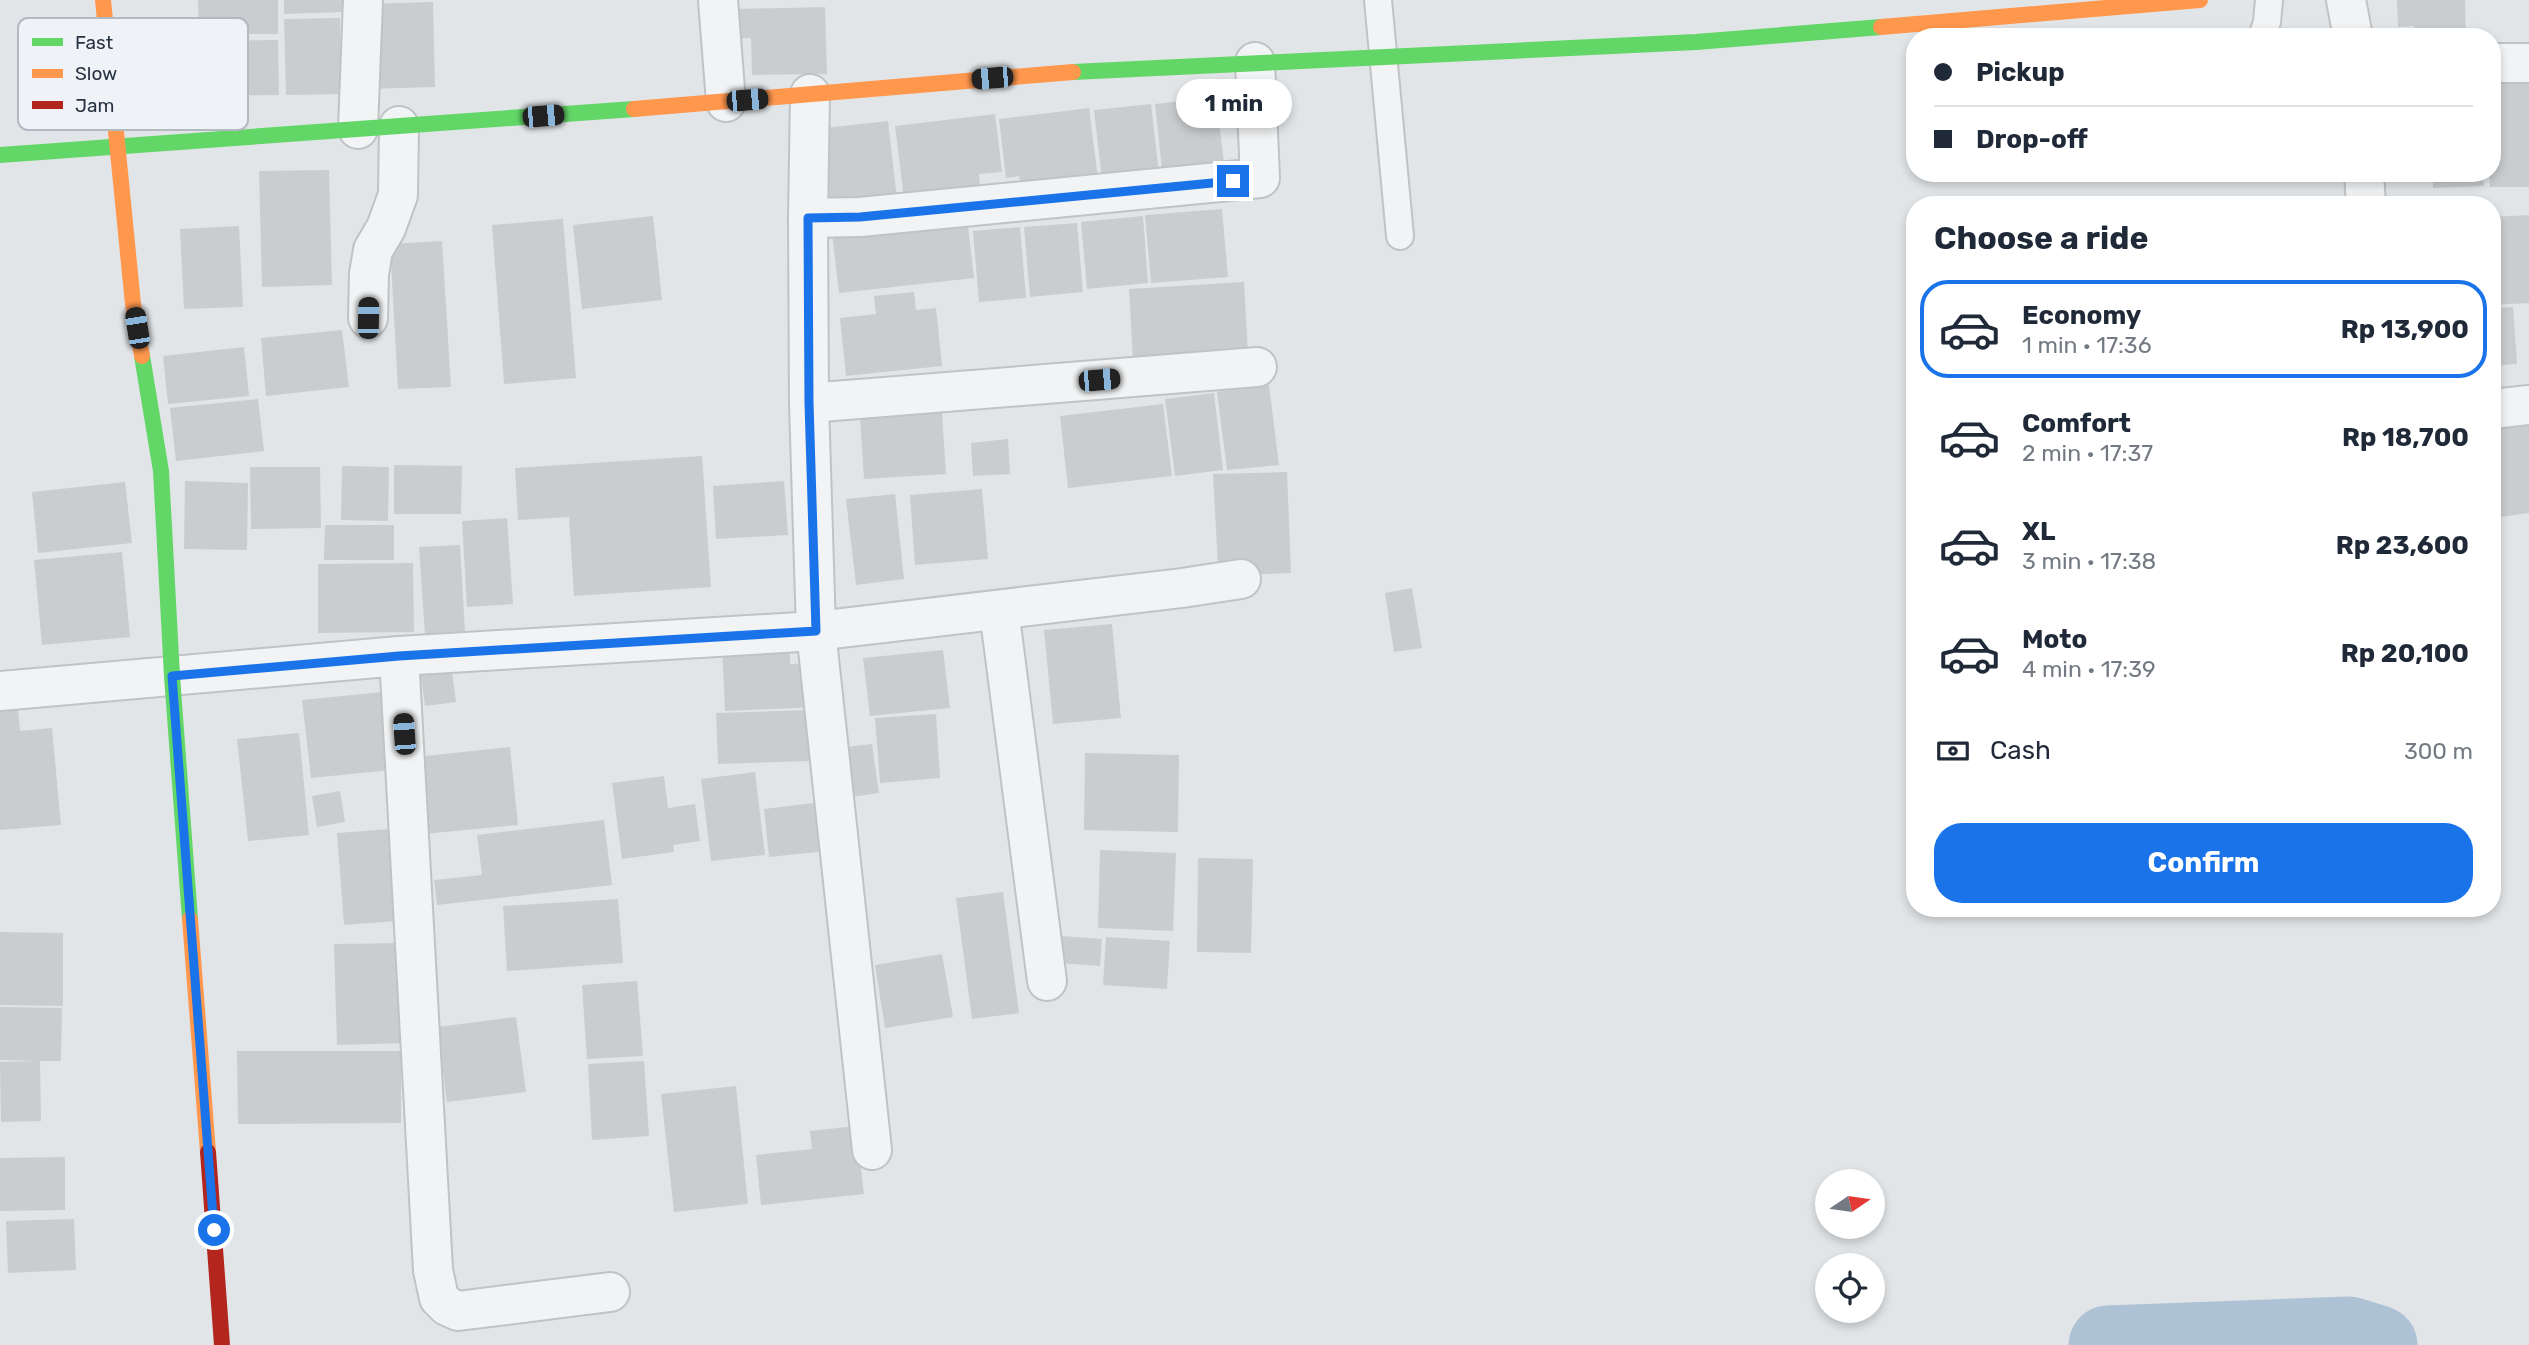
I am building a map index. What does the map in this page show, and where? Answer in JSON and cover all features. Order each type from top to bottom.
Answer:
[{"type":"street","points":[[103,0],[105,18]]},
{"type":"street","points":[[358,129],[363,0]]},
{"type":"street","points":[[718,0],[726,102]]},
{"type":"street","points":[[0,155],[726,102],[1096,69],[1696,42],[2200,0]]},
{"type":"street","points":[[2346,0],[2351,28]]},
{"type":"street","points":[[808,218],[860,217],[1260,178],[1255,62]]},
{"type":"street","points":[[2501,63],[2529,64]]},
{"type":"street","points":[[810,94],[809,403],[816,631],[872,1150]]},
{"type":"street","points":[[368,318],[369,274],[373,250],[386,228],[398,195],[399,126]]},
{"type":"street","points":[[115,130],[133,304],[161,471],[172,676],[222,1345]]},
{"type":"street","points":[[809,403],[1257,367]]},
{"type":"street","points":[[2501,408],[2529,405]]},
{"type":"street","points":[[0,691],[399,656],[816,631],[1241,579]]},
{"type":"street","points":[[999,610],[1047,981]]},
{"type":"street","points":[[399,656],[424,1138],[436,1293],[447,1307],[458,1311],[610,1292]]},
{"type":"lane","points":[[1378,0],[1400,236]]},
{"type":"lane","points":[[2265,28],[2269,0]]},
{"type":"building","points":[[198,0],[278,0],[278,34],[248,34],[248,18],[199,18]]},
{"type":"building","points":[[284,0],[343,0],[343,12],[284,14]]},
{"type":"building","points":[[2397,0],[2465,0],[2466,28],[2398,27]]},
{"type":"building","points":[[433,2],[435,87],[367,89],[364,4]]},
{"type":"building","points":[[825,7],[827,74],[752,75],[751,38],[736,39],[735,9]]},
{"type":"building","points":[[340,18],[342,94],[286,95],[284,19]]},
{"type":"building","points":[[248,40],[278,40],[279,95],[248,95]]},
{"type":"building","points":[[2501,76],[2529,76],[2529,187],[2490,187],[2490,182],[2501,182]]},
{"type":"building","points":[[1216,97],[1225,172],[1163,179],[1155,104]]},
{"type":"building","points":[[1151,104],[1160,182],[1103,188],[1094,110]]},
{"type":"building","points":[[1089,108],[1099,187],[1022,196],[1019,176],[1006,178],[999,119]]},
{"type":"building","points":[[995,114],[1002,172],[979,174],[981,198],[905,207],[895,126]]},
{"type":"building","points":[[888,121],[897,199],[825,208],[815,129]]},
{"type":"building","points":[[329,170],[332,285],[262,287],[259,171]]},
{"type":"building","points":[[2433,182],[2484,182],[2484,186],[2433,188]]},
{"type":"building","points":[[1222,209],[1228,277],[1151,283],[1145,215]]},
{"type":"building","points":[[2529,215],[2529,303],[2501,305],[2501,217]]},
{"type":"building","points":[[653,216],[662,300],[582,309],[573,225]]},
{"type":"building","points":[[1143,216],[1148,283],[1087,289],[1081,222]]},
{"type":"building","points":[[967,217],[974,278],[839,293],[832,233]]},
{"type":"building","points":[[563,219],[576,378],[504,384],[492,225]]},
{"type":"building","points":[[1077,223],[1083,292],[1030,297],[1024,227]]},
{"type":"building","points":[[239,226],[243,307],[184,309],[180,229]]},
{"type":"building","points":[[1020,227],[1026,298],[979,302],[973,231]]},
{"type":"building","points":[[442,241],[451,387],[398,389],[390,244]]},
{"type":"building","points":[[1244,282],[1248,354],[1133,361],[1129,289]]},
{"type":"building","points":[[914,292],[916,310],[936,308],[942,366],[846,376],[840,318],[876,314],[874,296]]},
{"type":"building","points":[[2513,307],[2517,364],[2501,365],[2501,308]]},
{"type":"building","points":[[342,330],[349,387],[266,396],[261,338]]},
{"type":"building","points":[[244,347],[249,396],[168,404],[163,356]]},
{"type":"building","points":[[1269,385],[1279,465],[1227,470],[1217,392]]},
{"type":"building","points":[[1214,393],[1223,470],[1175,476],[1165,399]]},
{"type":"building","points":[[941,397],[946,474],[864,479],[859,402]]},
{"type":"building","points":[[258,399],[264,451],[176,461],[170,408]]},
{"type":"building","points":[[1163,404],[1172,476],[1068,488],[1060,416]]},
{"type":"building","points":[[2529,408],[2529,513],[2501,517],[2501,412]]},
{"type":"building","points":[[1008,439],[1010,474],[973,476],[971,443]]},
{"type":"building","points":[[702,456],[711,587],[574,596],[569,517],[518,520],[515,468]]},
{"type":"building","points":[[394,465],[462,466],[461,514],[394,514]]},
{"type":"building","points":[[342,466],[389,467],[388,521],[341,520]]},
{"type":"building","points":[[250,467],[320,467],[321,528],[251,529]]},
{"type":"building","points":[[1287,472],[1291,573],[1241,575],[1218,566],[1213,474]]},
{"type":"building","points":[[185,481],[248,483],[247,550],[184,549]]},
{"type":"building","points":[[784,481],[788,535],[716,539],[713,486]]},
{"type":"building","points":[[125,482],[132,543],[38,553],[32,492]]},
{"type":"building","points":[[982,489],[988,559],[915,565],[910,495]]},
{"type":"building","points":[[895,494],[904,579],[856,585],[846,499]]},
{"type":"building","points":[[507,518],[513,604],[467,607],[462,521]]},
{"type":"building","points":[[325,525],[394,525],[394,560],[324,560]]},
{"type":"building","points":[[460,545],[465,632],[425,635],[419,547]]},
{"type":"building","points":[[122,552],[130,637],[42,645],[34,560]]},
{"type":"building","points":[[413,563],[414,632],[318,633],[318,564]]},
{"type":"building","points":[[1412,588],[1422,648],[1394,652],[1385,593]]},
{"type":"building","points":[[1112,624],[1121,718],[1053,724],[1044,630]]},
{"type":"building","points":[[790,642],[790,664],[814,663],[817,707],[725,711],[722,645]]},
{"type":"building","points":[[943,650],[950,708],[870,716],[863,658]]},
{"type":"building","points":[[451,665],[456,702],[425,706],[420,669]]},
{"type":"building","points":[[393,691],[401,769],[311,778],[302,700]]},
{"type":"building","points":[[18,708],[20,731],[52,728],[61,825],[0,830],[0,709]]},
{"type":"building","points":[[808,710],[810,761],[718,764],[716,713]]},
{"type":"building","points":[[936,714],[940,778],[880,783],[875,718]]},
{"type":"building","points":[[299,733],[309,835],[248,841],[237,739]]},
{"type":"building","points":[[872,744],[879,793],[845,798],[838,748]]},
{"type":"building","points":[[510,747],[518,825],[424,834],[416,757]]},
{"type":"building","points":[[1085,753],[1179,755],[1178,832],[1084,830]]},
{"type":"building","points":[[755,772],[765,855],[711,861],[701,779]]},
{"type":"building","points":[[664,776],[668,808],[695,804],[700,841],[673,845],[674,852],[622,859],[612,783]]},
{"type":"building","points":[[340,791],[345,822],[317,827],[312,796]]},
{"type":"building","points":[[822,802],[827,851],[769,857],[764,809]]},
{"type":"building","points":[[604,820],[612,885],[437,905],[434,880],[482,875],[477,835]]},
{"type":"building","points":[[403,828],[410,920],[344,925],[337,833]]},
{"type":"building","points":[[1100,850],[1176,853],[1173,931],[1098,928]]},
{"type":"building","points":[[1198,858],[1253,859],[1251,953],[1197,952]]},
{"type":"building","points":[[1003,892],[1019,1013],[972,1019],[956,898]]},
{"type":"building","points":[[618,899],[623,963],[507,971],[503,906]]},
{"type":"building","points":[[0,932],[63,933],[63,1006],[0,1005]]},
{"type":"building","points":[[1048,935],[1102,939],[1100,966],[1046,962]]},
{"type":"building","points":[[1106,937],[1170,941],[1167,989],[1103,985]]},
{"type":"building","points":[[406,943],[409,1043],[337,1045],[334,944]]},
{"type":"building","points":[[942,954],[953,1017],[885,1028],[875,965]]},
{"type":"building","points":[[637,981],[643,1056],[587,1059],[582,985]]},
{"type":"building","points":[[0,1007],[62,1008],[61,1061],[40,1061],[41,1121],[1,1122],[0,1062],[37,1061],[0,1060]]},
{"type":"building","points":[[516,1017],[526,1092],[447,1102],[437,1027]]},
{"type":"building","points":[[237,1051],[401,1051],[401,1123],[238,1124]]},
{"type":"building","points":[[644,1061],[649,1136],[592,1140],[588,1064]]},
{"type":"building","points":[[736,1086],[748,1204],[674,1212],[661,1094]]},
{"type":"building","points":[[856,1126],[864,1194],[761,1205],[756,1155],[812,1149],[810,1131]]},
{"type":"building","points":[[65,1157],[65,1210],[0,1211],[0,1158]]},
{"type":"building","points":[[74,1219],[76,1270],[8,1273],[6,1221]]},
{"type":"waterway","points":[[2108,1345],[2349,1336],[2378,1345]]},
{"type":"traffic: fast","points":[[1073,72],[1696,42],[1881,27]]},
{"type":"traffic: fast","points":[[0,155],[634,109]]},
{"type":"traffic: fast","points":[[142,356],[161,471],[172,676],[190,919]]},
{"type":"traffic: slow","points":[[103,0],[105,18]]},
{"type":"traffic: slow","points":[[1881,27],[2200,0]]},
{"type":"traffic: slow","points":[[634,109],[1073,72]]},
{"type":"traffic: slow","points":[[116,130],[133,304],[142,356]]},
{"type":"traffic: slow","points":[[190,919],[208,1152]]},
{"type":"traffic: jam","points":[[208,1152],[222,1345]]},
{"type":"route","points":[[214,1230],[172,676],[399,656],[816,631],[809,403],[808,218],[860,217],[1233,181]]}]
